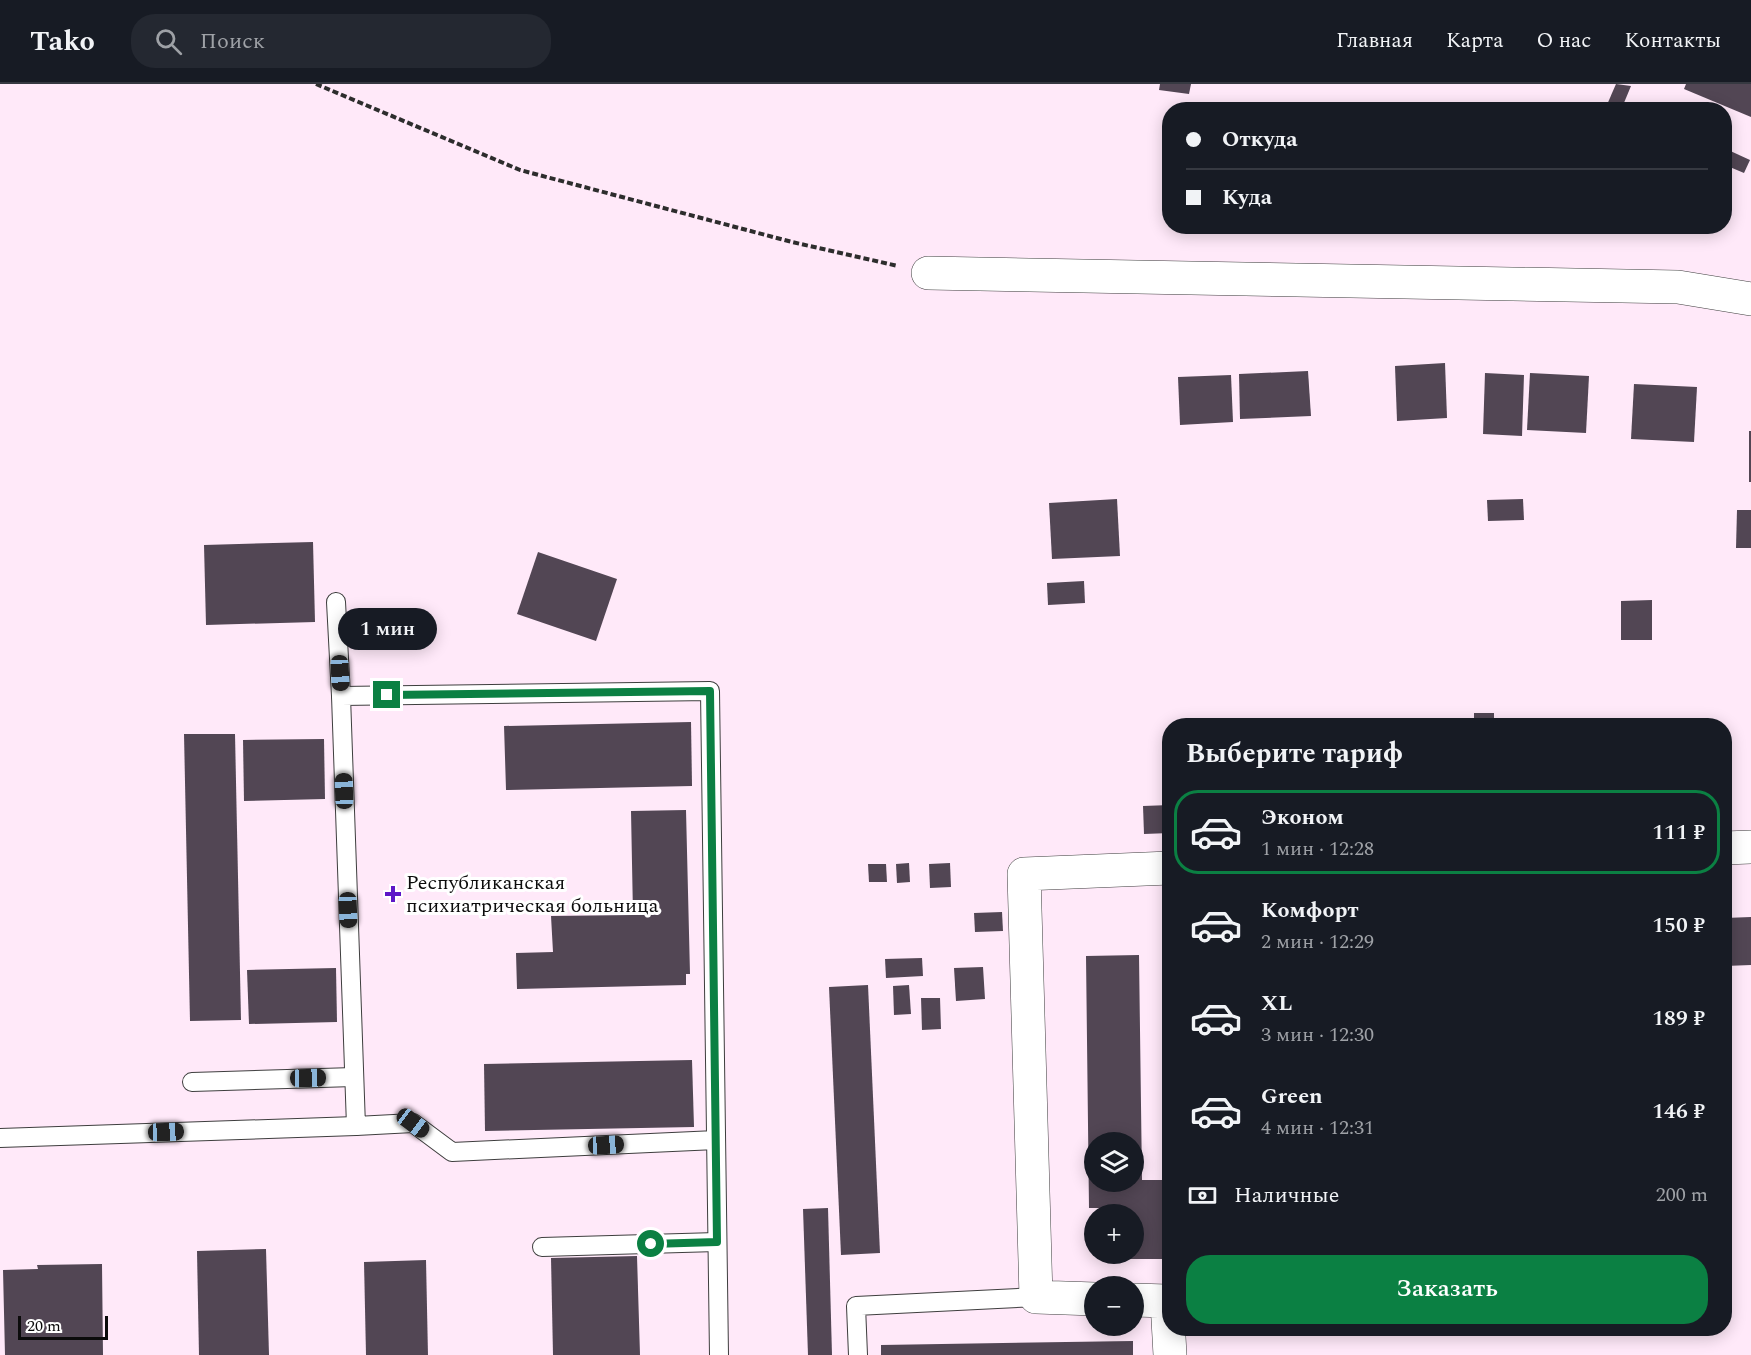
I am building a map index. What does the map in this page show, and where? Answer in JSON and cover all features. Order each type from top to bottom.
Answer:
[{"type":"street","points":[[928,273],[1678,287],[1751,299]]},
{"type":"street","points":[[1732,848],[1751,847]]},
{"type":"street","points":[[1084,1299],[1036,1297],[1024,874],[1162,868]]},
{"type":"street","points":[[1144,1300],[1162,1301]]},
{"type":"street","points":[[1169,1336],[1170,1355]]},
{"type":"lane","points":[[336,602],[356,1126]]},
{"type":"lane","points":[[341,696],[710,691],[719,1355]]},
{"type":"lane","points":[[192,1082],[354,1077]]},
{"type":"lane","points":[[0,1138],[413,1123],[452,1152],[716,1140]]},
{"type":"lane","points":[[542,1247],[717,1242]]},
{"type":"lane","points":[[858,1355],[856,1306],[1036,1297]]},
{"type":"path","points":[[316,84],[520,171],[792,242],[928,273]]},
{"type":"building","points":[[1160,84],[1191,84],[1189,94],[1159,90]]},
{"type":"building","points":[[1616,84],[1631,86],[1624,102],[1608,102]]},
{"type":"building","points":[[1686,84],[1751,84],[1751,117],[1732,109],[1732,102],[1715,102],[1684,89]]},
{"type":"building","points":[[1732,152],[1750,160],[1744,173],[1732,168]]},
{"type":"building","points":[[1445,363],[1447,418],[1397,421],[1395,366]]},
{"type":"building","points":[[1308,371],[1311,416],[1240,419],[1239,374]]},
{"type":"building","points":[[1485,373],[1524,375],[1522,436],[1483,434]]},
{"type":"building","points":[[1530,373],[1589,376],[1586,433],[1527,430]]},
{"type":"building","points":[[1231,375],[1233,422],[1180,425],[1178,377]]},
{"type":"building","points":[[1634,384],[1697,387],[1694,442],[1631,439]]},
{"type":"building","points":[[1749,431],[1751,431],[1751,482],[1749,482]]},
{"type":"building","points":[[1117,499],[1120,556],[1052,559],[1049,503]]},
{"type":"building","points":[[1523,499],[1524,520],[1488,521],[1487,500]]},
{"type":"building","points":[[1737,510],[1751,510],[1751,548],[1736,548]]},
{"type":"building","points":[[313,542],[315,622],[206,625],[204,545]]},
{"type":"building","points":[[538,552],[617,579],[596,641],[517,614]]},
{"type":"building","points":[[1084,581],[1085,603],[1048,605],[1047,583]]},
{"type":"building","points":[[1652,600],[1652,640],[1621,640],[1621,601]]},
{"type":"building","points":[[1474,713],[1494,713],[1494,718],[1474,718]]},
{"type":"building","points":[[691,722],[692,786],[506,790],[504,726]]},
{"type":"building","points":[[184,734],[235,734],[241,1020],[190,1021]]},
{"type":"building","points":[[324,739],[325,799],[244,801],[243,740]]},
{"type":"building","points":[[1162,805],[1162,833],[1144,834],[1143,806]]},
{"type":"building","points":[[686,810],[690,974],[686,974],[686,985],[517,989],[516,953],[553,952],[551,916],[633,915],[631,811]]},
{"type":"building","points":[[909,863],[910,882],[897,883],[896,864]]},
{"type":"building","points":[[950,863],[951,887],[930,888],[929,864]]},
{"type":"building","points":[[868,864],[886,864],[887,882],[869,882]]},
{"type":"building","points":[[1002,912],[1003,931],[975,932],[974,913]]},
{"type":"building","points":[[1751,917],[1751,965],[1732,966],[1732,918]]},
{"type":"building","points":[[1139,955],[1141,1132],[1088,1132],[1086,956]]},
{"type":"building","points":[[922,958],[923,976],[886,978],[885,959]]},
{"type":"building","points":[[983,967],[985,999],[956,1001],[954,968]]},
{"type":"building","points":[[336,968],[337,1022],[249,1024],[247,970]]},
{"type":"building","points":[[868,985],[880,1253],[841,1255],[829,987]]},
{"type":"building","points":[[909,985],[911,1014],[894,1015],[893,986]]},
{"type":"building","points":[[921,998],[940,998],[941,1029],[922,1030]]},
{"type":"building","points":[[692,1060],[694,1127],[485,1131],[484,1064]]},
{"type":"building","points":[[1144,1180],[1162,1180],[1162,1259],[1144,1259],[1144,1204],[1089,1204],[1089,1192],[1144,1192]]},
{"type":"building","points":[[828,1208],[832,1355],[808,1355],[803,1209]]},
{"type":"building","points":[[266,1249],[269,1355],[199,1355],[197,1251]]},
{"type":"building","points":[[637,1256],[640,1355],[553,1355],[551,1258]]},
{"type":"building","points":[[426,1260],[428,1355],[366,1355],[364,1262]]},
{"type":"building","points":[[102,1264],[103,1355],[5,1355],[3,1270],[38,1269],[37,1265]]},
{"type":"building","points":[[1133,1341],[1133,1355],[881,1355],[881,1345]]},
{"type":"place","name":"Республиканская психиатрическая больница","points":[[393,894]]},
{"type":"route","points":[[387,695],[710,691],[717,1242],[651,1244]]}]
